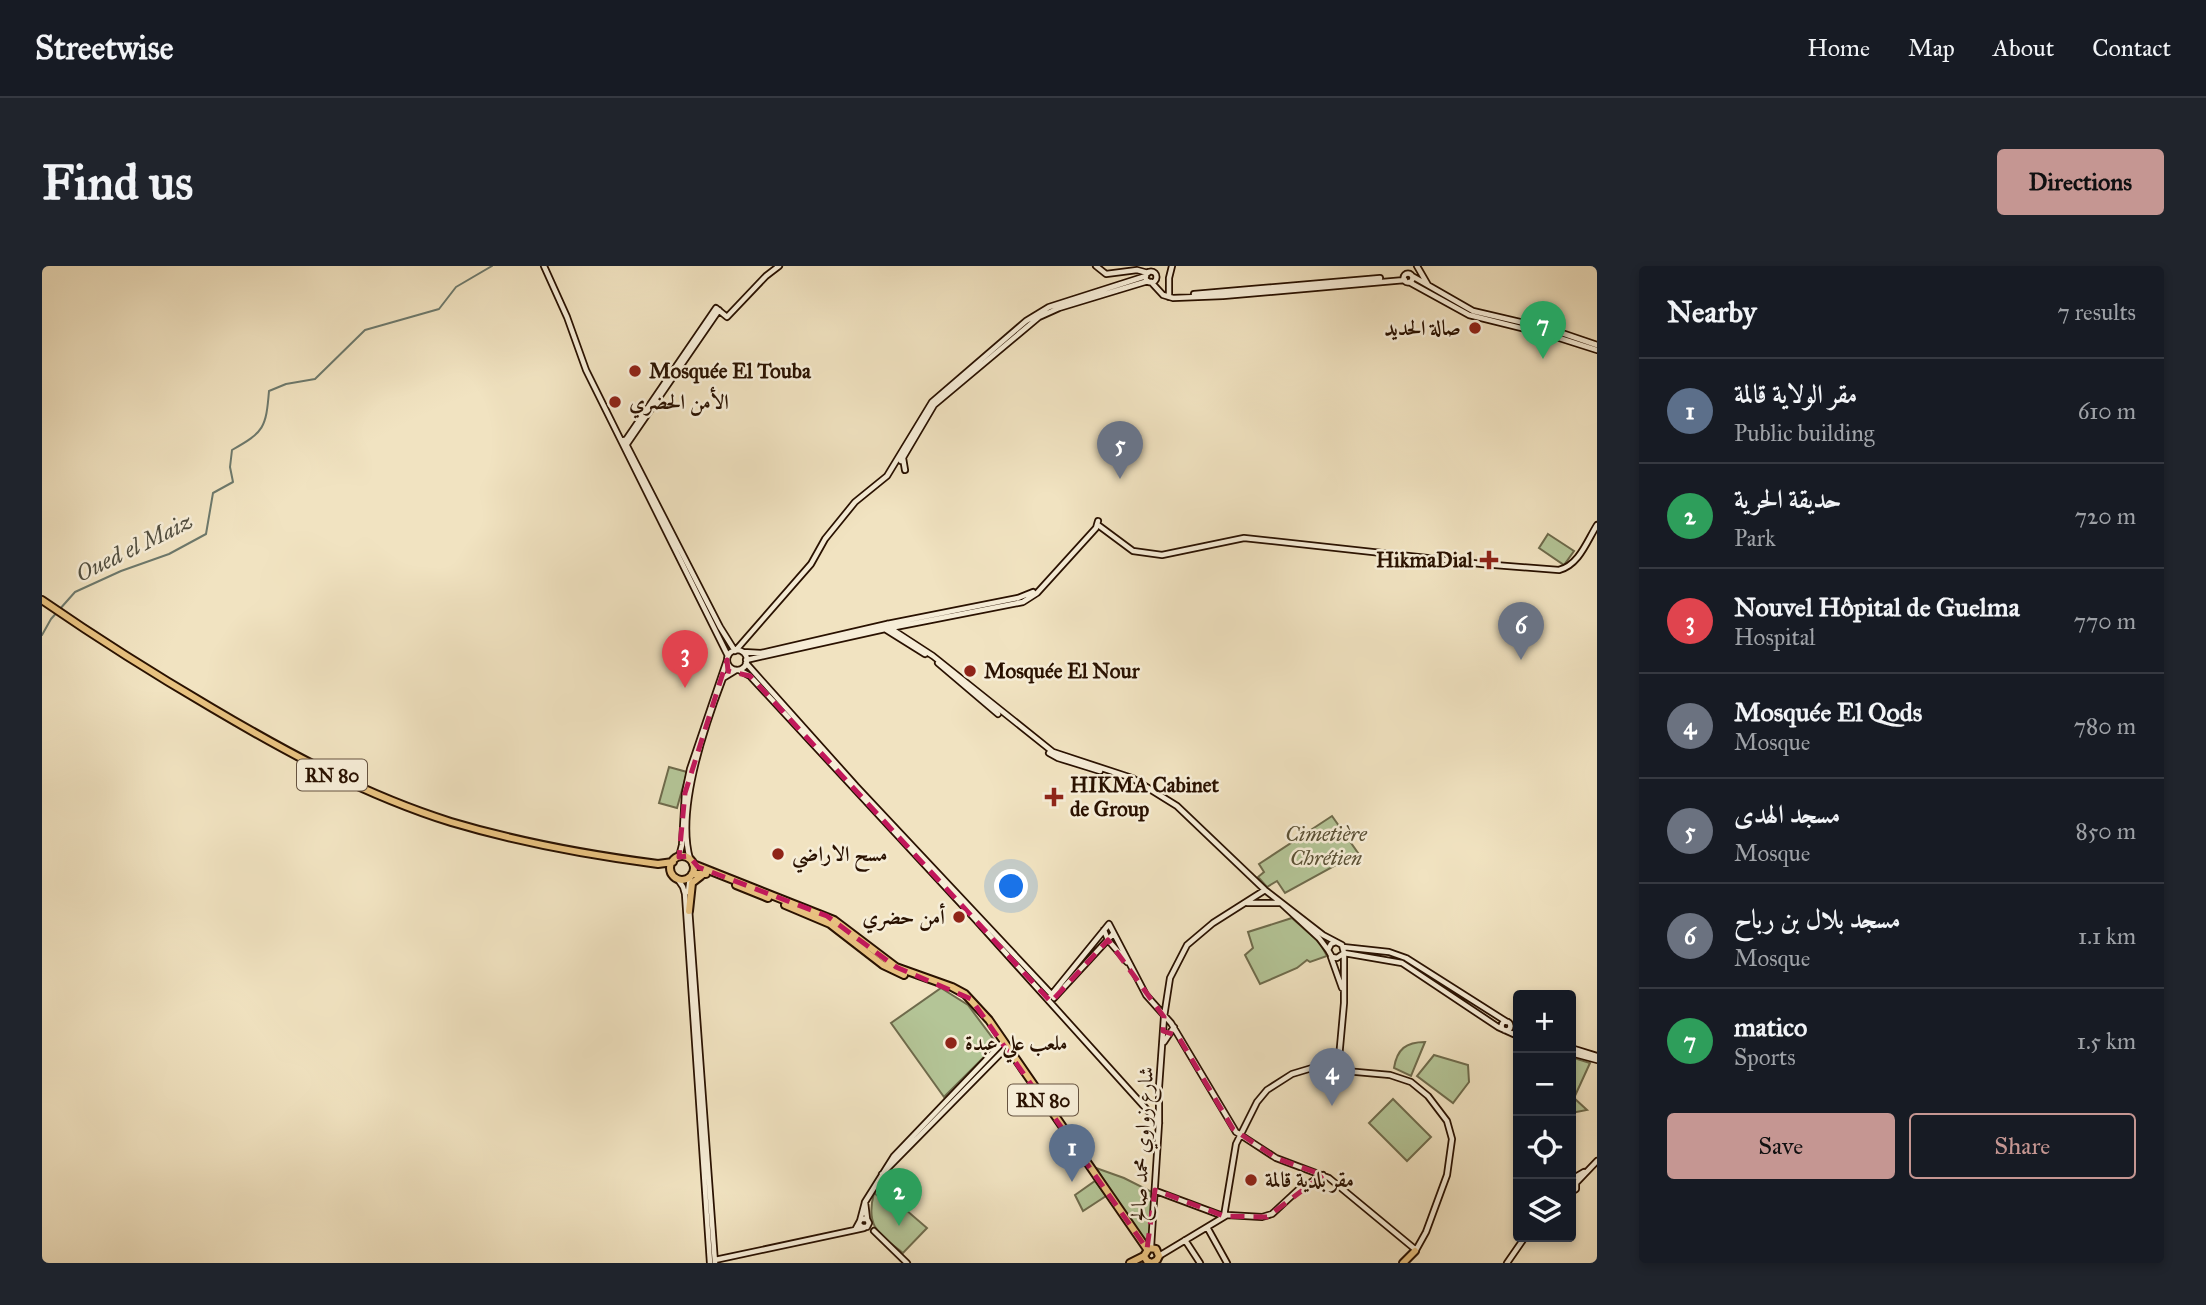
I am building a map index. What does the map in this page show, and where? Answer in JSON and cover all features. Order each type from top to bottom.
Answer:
[{"type":"main road","name":"RN 80","points":[[42,600],[111,648],[271,743],[362,788],[486,832],[578,852],[658,864],[676,859]]},
{"type":"main road","points":[[676,859],[691,862],[691,876],[684,880],[674,876],[676,859]]},
{"type":"main road","name":"RN 80","points":[[691,862],[781,900],[820,913],[846,929],[891,964],[920,977]]},
{"type":"main road","name":"RN 80","points":[[658,864],[674,876]]},
{"type":"main road","name":"RN 80","points":[[691,876],[708,874],[823,921],[844,933],[883,965],[908,976],[940,982],[965,994],[982,1011],[1147,1253]]},
{"type":"main road","points":[[689,911],[692,883],[696,878],[708,874]]},
{"type":"main road","points":[[1404,1263],[1416,1250]]},
{"type":"main road","points":[[1132,1262],[1147,1253],[1158,1251],[1158,1260],[1150,1263],[1147,1253]]},
{"type":"street","points":[[544,266],[567,317],[586,370],[620,434],[729,667],[750,676],[1051,998]]},
{"type":"street","points":[[625,445],[718,309],[727,317],[779,266]]},
{"type":"street","points":[[1096,266],[1106,274],[1138,270],[1163,295],[1169,297],[1223,296],[1406,279],[1412,276],[1478,313],[1550,329],[1596,347]]},
{"type":"street","points":[[1169,297],[1172,266]]},
{"type":"street","points":[[1417,266],[1431,288]]},
{"type":"street","points":[[898,464],[934,405],[1039,317],[1148,278],[1154,272],[1157,278]]},
{"type":"street","points":[[676,859],[682,845],[685,793],[690,769],[727,658],[811,564],[825,539],[855,502],[887,476],[935,399],[1042,310],[1148,278],[1164,277],[1169,285]]},
{"type":"street","points":[[1406,279],[1469,315],[1596,347]]},
{"type":"street","points":[[625,445],[720,627],[736,650],[761,653],[887,627],[1055,757],[1130,780],[1177,806],[1319,938],[1329,953],[1344,992]]},
{"type":"street","points":[[903,458],[905,470]]},
{"type":"street","points":[[691,862],[687,845],[688,805],[693,775],[723,678],[746,662],[760,657],[1018,598],[1040,589],[1098,523],[1133,551],[1162,555],[1244,538],[1559,570],[1576,561],[1597,525]]},
{"type":"street","points":[[743,652],[755,676],[1051,998],[1159,1123]]},
{"type":"street","points":[[755,676],[754,662],[760,657]]},
{"type":"street","points":[[674,876],[682,884],[685,894],[713,1262]]},
{"type":"street","points":[[691,876],[689,911],[713,1262]]},
{"type":"street","name":"شارع زواوي محمد صالح","points":[[1147,1253],[1155,1190],[1164,1017],[1170,978],[1187,945],[1213,923],[1265,890]]},
{"type":"street","points":[[1246,903],[1281,903],[1336,942],[1343,950],[1407,965],[1504,1031],[1513,1034]]},
{"type":"street","points":[[1051,998],[1110,924],[1146,995],[1172,1025]]},
{"type":"street","points":[[1104,930],[1108,940],[1132,967]]},
{"type":"street","points":[[1051,998],[1113,934]]},
{"type":"street","points":[[1329,953],[1331,944],[1336,942]]},
{"type":"street","points":[[1329,953],[1337,958],[1343,950]]},
{"type":"street","points":[[1338,1069],[1345,978],[1343,950]]},
{"type":"street","points":[[1343,950],[1390,952],[1406,958],[1513,1026]]},
{"type":"street","points":[[1345,978],[1350,960],[1362,955]]},
{"type":"street","points":[[1156,1007],[1166,1002],[1178,1036],[1229,1124],[1240,1136],[1276,1158],[1324,1175],[1416,1250],[1426,1231],[1450,1164],[1452,1139],[1447,1121],[1428,1096],[1411,1082],[1390,1075],[1338,1069],[1303,1069],[1279,1081],[1261,1096],[1240,1136],[1236,1144],[1224,1216],[1158,1260]]},
{"type":"street","points":[[1504,1031],[1502,1026],[1508,1023]]},
{"type":"street","name":"شارع زواوي محمد صالح","points":[[1164,1043],[1172,1025]]},
{"type":"street","points":[[1164,1030],[1178,1036]]},
{"type":"street","points":[[864,1224],[865,1202],[894,1156],[1005,1045]]},
{"type":"street","points":[[1576,1052],[1597,1058]]},
{"type":"street","points":[[1145,1105],[1156,1108],[1159,1103]]},
{"type":"street","points":[[1574,1179],[1597,1161]]},
{"type":"street","points":[[1155,1190],[1224,1216],[1267,1217],[1298,1191],[1324,1175]]},
{"type":"street","points":[[713,1262],[855,1230],[864,1224]]},
{"type":"street","points":[[864,1224],[907,1263]]},
{"type":"street","points":[[1207,1227],[1227,1263]]},
{"type":"street","points":[[1185,1240],[1200,1263]]},
{"type":"street","points":[[1507,1263],[1522,1242]]},
{"type":"highlighted area","points":[[727,660],[728,671],[750,676],[1051,1002],[1108,940],[1164,1017],[1163,1031],[1178,1036],[1233,1129],[1276,1158],[1323,1175],[1267,1217],[1224,1216],[1155,1190],[1147,1249],[971,999],[896,967],[827,916],[698,867],[689,856],[679,857],[685,793]]},
{"type":"green space","points":[[1548,534],[1574,551],[1564,565],[1539,548]]},
{"type":"green space","points":[[669,767],[687,772],[677,808],[659,803]]},
{"type":"green space","name":"Cimetière Chrétien","points":[[1332,816],[1358,853],[1285,893],[1277,881],[1267,887],[1258,877],[1264,872],[1259,864]]},
{"type":"green space","points":[[1292,918],[1320,943],[1327,956],[1310,962],[1307,960],[1297,968],[1260,984],[1245,955],[1253,948],[1248,932]]},
{"type":"green space","name":"ملعب علي عبدة","points":[[941,988],[968,1005],[997,1044],[944,1097],[891,1023]]},
{"type":"green space","points":[[1425,1042],[1411,1076],[1394,1068],[1400,1051],[1413,1043]]},
{"type":"green space","points":[[1434,1055],[1468,1065],[1469,1082],[1453,1103],[1417,1076]]},
{"type":"green space","points":[[1576,1059],[1590,1063],[1576,1094]]},
{"type":"green space","points":[[1393,1099],[1431,1137],[1407,1161],[1369,1123]]},
{"type":"green space","points":[[1576,1100],[1587,1110],[1576,1112]]},
{"type":"green space","points":[[1096,1168],[1152,1192],[1151,1241],[1144,1242]]},
{"type":"green space","points":[[1095,1181],[1106,1196],[1083,1211],[1075,1195]]},
{"type":"green space","points":[[874,1193],[886,1202],[891,1197],[927,1228],[903,1253],[876,1229],[871,1214]]},
{"type":"waterway","name":"Oued el Maiz","points":[[42,635],[51,619],[75,592],[121,571],[169,554],[206,534],[213,493],[233,482],[230,467],[232,450],[261,428],[269,391],[286,384],[315,379],[365,330],[439,309],[456,287],[492,266]]},
{"type":"place","name":"صالة الحديد","points":[[1475,328]]},
{"type":"place","name":"matico","points":[[1543,359]]},
{"type":"place","name":"Mosquée El Touba","points":[[635,371]]},
{"type":"place","name":"الأمن الحضري","points":[[615,402]]},
{"type":"place","name":"مسجد الهدى","points":[[1120,479]]},
{"type":"place","name":"HikmaDial","points":[[1489,560]]},
{"type":"place","name":"مسجد بلال بن رباح","points":[[1521,660]]},
{"type":"place","name":"Mosquée El Nour","points":[[970,671]]},
{"type":"place","name":"Nouvel Hôpital de Guelma","points":[[685,688]]},
{"type":"place","name":"HIKMA Cabinet de Group","points":[[1054,797]]},
{"type":"place","name":"مسح الاراضي","points":[[778,854]]},
{"type":"place","name":"أمن حضري","points":[[959,917]]},
{"type":"place","name":"ملعب علي عبدة","points":[[951,1043]]},
{"type":"place","name":"Mosquée El Qods","points":[[1332,1106]]},
{"type":"place","name":"مقر بلدية قالمة","points":[[1251,1180]]},
{"type":"place","name":"مقر الولاية قالمة","points":[[1072,1182]]},
{"type":"place","name":"حديقة الحرية","points":[[899,1226]]}]
